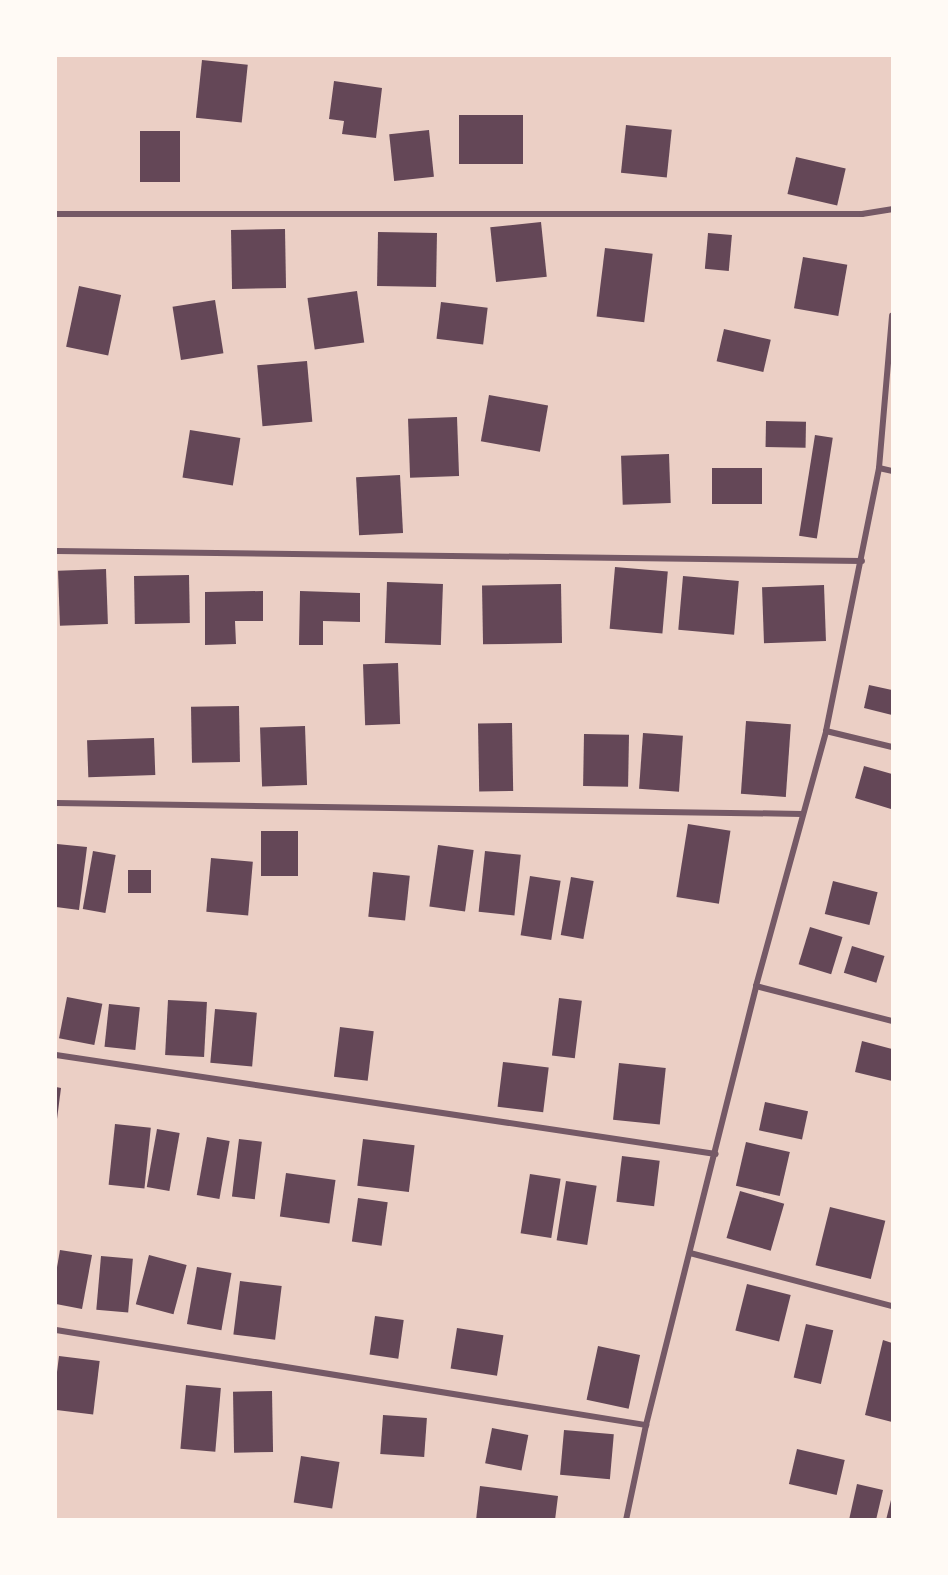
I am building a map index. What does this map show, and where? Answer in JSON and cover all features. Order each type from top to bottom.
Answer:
[{"type":"street","points":[[56,214],[862,214],[892,209]]},
{"type":"street","points":[[626,1520],[646,1425],[716,1154],[756,986],[826,731],[879,468],[892,316]]},
{"type":"street","points":[[879,468],[892,471]]},
{"type":"street","points":[[56,550],[862,561]]},
{"type":"street","points":[[826,731],[892,747]]},
{"type":"street","points":[[56,802],[802,814]]},
{"type":"street","points":[[756,986],[892,1022]]},
{"type":"street","points":[[56,1055],[716,1154]]},
{"type":"street","points":[[690,1253],[892,1306]]},
{"type":"street","points":[[56,1330],[646,1425]]},
{"type":"shaded area","points":[[56,56],[892,56],[892,1519],[56,1519]]},
{"type":"building","points":[[202,60],[248,65],[242,122],[196,118]]},
{"type":"building","points":[[334,81],[382,88],[376,138],[342,134],[344,121],[329,119]]},
{"type":"building","points":[[459,115],[523,115],[523,164],[459,164]]},
{"type":"building","points":[[626,125],[672,130],[667,178],[621,173]]},
{"type":"building","points":[[429,130],[434,177],[394,181],[389,134]]},
{"type":"building","points":[[140,131],[180,131],[180,182],[140,182]]},
{"type":"building","points":[[796,157],[846,168],[837,205],[787,194]]},
{"type":"building","points":[[541,222],[547,277],[496,282],[490,227]]},
{"type":"building","points":[[285,229],[286,288],[232,289],[231,230]]},
{"type":"building","points":[[378,232],[437,233],[436,287],[377,286]]},
{"type":"building","points":[[708,233],[732,235],[729,271],[705,269]]},
{"type":"building","points":[[605,248],[653,254],[644,322],[597,316]]},
{"type":"building","points":[[803,257],[847,265],[838,316],[794,308]]},
{"type":"building","points":[[79,286],[121,295],[108,356],[66,347]]},
{"type":"building","points":[[357,291],[364,342],[315,349],[307,298]]},
{"type":"building","points":[[215,300],[223,353],[181,360],[173,307]]},
{"type":"building","points":[[441,302],[488,308],[483,344],[436,339]]},
{"type":"building","points":[[724,329],[771,340],[763,372],[717,361]]},
{"type":"building","points":[[307,361],[312,422],[263,426],[257,365]]},
{"type":"building","points":[[489,395],[548,405],[540,452],[481,441]]},
{"type":"building","points":[[457,417],[459,476],[410,478],[408,419]]},
{"type":"building","points":[[766,421],[806,422],[806,448],[766,447]]},
{"type":"building","points":[[190,430],[240,438],[233,485],[182,477]]},
{"type":"building","points":[[815,435],[833,438],[817,539],[799,536]]},
{"type":"building","points":[[669,454],[671,503],[623,505],[621,456]]},
{"type":"building","points":[[712,468],[762,468],[762,504],[712,504]]},
{"type":"building","points":[[400,475],[403,533],[359,535],[356,477]]},
{"type":"building","points":[[615,567],[668,572],[662,633],[610,629]]},
{"type":"building","points":[[106,569],[108,624],[60,626],[58,571]]},
{"type":"building","points":[[189,575],[190,623],[135,624],[134,576]]},
{"type":"building","points":[[683,576],[739,581],[734,635],[678,630]]},
{"type":"building","points":[[387,582],[443,584],[441,645],[385,643]]},
{"type":"building","points":[[561,584],[562,643],[483,644],[482,585]]},
{"type":"building","points":[[824,585],[826,641],[764,643],[762,587]]},
{"type":"building","points":[[263,591],[263,621],[235,621],[236,644],[205,645],[205,592]]},
{"type":"building","points":[[300,591],[360,593],[360,622],[323,621],[323,645],[299,645]]},
{"type":"building","points":[[398,663],[400,724],[365,725],[363,664]]},
{"type":"building","points":[[869,685],[892,690],[892,715],[864,708]]},
{"type":"building","points":[[239,706],[240,762],[192,763],[191,707]]},
{"type":"building","points":[[746,721],[791,724],[786,797],[741,794]]},
{"type":"building","points":[[512,723],[513,791],[479,792],[478,724]]},
{"type":"building","points":[[305,726],[307,785],[262,787],[260,728]]},
{"type":"building","points":[[643,733],[683,736],[679,792],[639,789]]},
{"type":"building","points":[[584,734],[629,735],[628,787],[583,786]]},
{"type":"building","points":[[154,738],[155,775],[88,777],[87,740]]},
{"type":"building","points":[[864,766],[892,774],[891,809],[855,798]]},
{"type":"building","points":[[688,824],[730,831],[719,904],[676,897]]},
{"type":"building","points":[[261,831],[298,831],[298,876],[261,876]]},
{"type":"building","points":[[57,844],[87,847],[79,910],[56,907]]},
{"type":"building","points":[[438,845],[474,850],[465,911],[429,906]]},
{"type":"building","points":[[93,851],[116,855],[105,913],[83,909]]},
{"type":"building","points":[[485,851],[521,855],[514,915],[479,912]]},
{"type":"building","points":[[211,858],[253,862],[248,915],[206,912]]},
{"type":"building","points":[[128,870],[151,870],[151,893],[128,893]]},
{"type":"building","points":[[373,872],[410,876],[405,921],[368,917]]},
{"type":"building","points":[[530,876],[561,881],[551,940],[521,935]]},
{"type":"building","points":[[571,877],[594,881],[583,939],[561,935]]},
{"type":"building","points":[[833,881],[878,892],[869,925],[825,914]]},
{"type":"building","points":[[810,927],[843,937],[831,974],[799,964]]},
{"type":"building","points":[[852,946],[885,956],[876,983],[844,973]]},
{"type":"building","points":[[67,997],[102,1004],[94,1045],[59,1038]]},
{"type":"building","points":[[559,998],[582,1001],[575,1058],[552,1056]]},
{"type":"building","points":[[168,1000],[207,1002],[204,1057],[165,1055]]},
{"type":"building","points":[[109,1004],[140,1007],[135,1050],[105,1047]]},
{"type":"building","points":[[215,1009],[257,1013],[252,1066],[210,1063]]},
{"type":"building","points":[[340,1027],[374,1031],[368,1081],[334,1077]]},
{"type":"building","points":[[862,1041],[892,1049],[892,1081],[855,1072]]},
{"type":"building","points":[[503,1062],[549,1068],[543,1112],[498,1107]]},
{"type":"building","points":[[619,1063],[666,1068],[660,1125],[613,1120]]},
{"type":"building","points":[[56,1087],[61,1088],[57,1119],[56,1119]]},
{"type":"building","points":[[765,1102],[808,1111],[802,1140],[759,1130]]},
{"type":"building","points":[[115,1124],[151,1128],[144,1188],[109,1185]]},
{"type":"building","points":[[157,1129],[180,1133],[169,1191],[147,1187]]},
{"type":"building","points":[[207,1137],[230,1141],[219,1199],[197,1195]]},
{"type":"building","points":[[239,1139],[262,1142],[255,1199],[232,1197]]},
{"type":"building","points":[[363,1139],[415,1145],[409,1192],[357,1186]]},
{"type":"building","points":[[746,1142],[790,1152],[780,1196],[736,1186]]},
{"type":"building","points":[[622,1156],[660,1161],[654,1206],[616,1202]]},
{"type":"building","points":[[286,1173],[336,1180],[329,1224],[280,1217]]},
{"type":"building","points":[[530,1174],[561,1179],[551,1238],[521,1233]]},
{"type":"building","points":[[566,1181],[597,1186],[587,1245],[557,1240]]},
{"type":"building","points":[[740,1191],[784,1204],[771,1251],[726,1238]]},
{"type":"building","points":[[358,1198],[388,1202],[382,1246],[352,1242]]},
{"type":"building","points":[[830,1207],[885,1221],[871,1279],[815,1265]]},
{"type":"building","points":[[60,1250],[92,1255],[82,1309],[56,1304],[56,1273]]},
{"type":"building","points":[[149,1255],[187,1265],[173,1314],[136,1304]]},
{"type":"building","points":[[101,1256],[133,1259],[128,1313],[96,1310]]},
{"type":"building","points":[[197,1267],[231,1273],[221,1330],[187,1324]]},
{"type":"building","points":[[240,1281],[282,1286],[275,1340],[233,1335]]},
{"type":"building","points":[[747,1284],[791,1295],[779,1341],[735,1331]]},
{"type":"building","points":[[375,1316],[404,1320],[398,1359],[370,1355]]},
{"type":"building","points":[[806,1324],[833,1330],[821,1384],[794,1378]]},
{"type":"building","points":[[457,1328],[503,1335],[497,1376],[451,1368]]},
{"type":"building","points":[[883,1340],[892,1343],[892,1422],[865,1415]]},
{"type":"building","points":[[598,1346],[640,1355],[629,1409],[587,1400]]},
{"type":"building","points":[[59,1356],[100,1361],[93,1415],[56,1410]]},
{"type":"building","points":[[186,1385],[221,1388],[215,1452],[180,1449]]},
{"type":"building","points":[[272,1391],[273,1452],[234,1453],[233,1392]]},
{"type":"building","points":[[383,1415],[427,1418],[424,1457],[380,1454]]},
{"type":"building","points":[[492,1428],[528,1435],[521,1470],[485,1463]]},
{"type":"building","points":[[564,1430],[614,1434],[610,1479],[560,1475]]},
{"type":"building","points":[[797,1449],[845,1460],[837,1495],[789,1484]]},
{"type":"building","points":[[301,1456],[340,1462],[332,1509],[294,1502]]},
{"type":"building","points":[[857,1484],[883,1490],[876,1520],[849,1520]]},
{"type":"building","points":[[480,1486],[558,1496],[555,1520],[476,1520]]},
{"type":"building","points":[[892,1496],[892,1520],[886,1520]]}]
